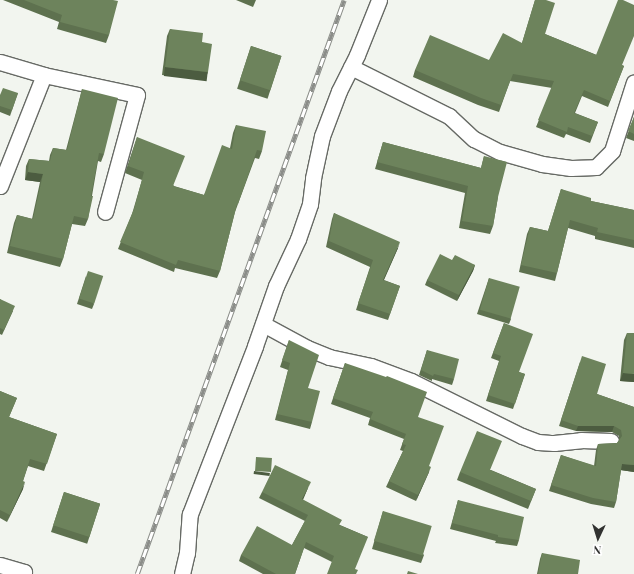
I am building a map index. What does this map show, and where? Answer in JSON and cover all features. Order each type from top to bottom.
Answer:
[{"type":"street","points":[[182,574],[187,553],[190,514],[263,324],[276,286],[298,239],[310,204],[313,178],[322,136],[339,91],[351,67],[379,0]]},
{"type":"street","points":[[0,62],[44,74],[137,95],[105,212]]},
{"type":"street","points":[[351,67],[450,116],[474,139],[500,152],[542,164],[571,168],[596,167],[612,151],[634,82]]},
{"type":"street","points":[[0,186],[44,74]]},
{"type":"street","points":[[263,324],[306,348],[329,357],[371,366],[411,381],[522,436],[538,442],[554,443],[582,440],[611,441]]},
{"type":"street","points":[[0,565],[24,572],[23,574]]},
{"type":"building","points":[[24,0],[118,1],[109,35],[60,22],[62,15]]},
{"type":"building","points":[[535,0],[546,0],[555,3],[545,34],[596,55],[618,0],[623,0],[634,5],[634,36],[622,65],[624,66],[610,101],[584,90],[574,113],[598,122],[592,136],[568,127],[567,132],[538,120],[554,81],[513,74],[501,105],[415,70],[430,35],[489,60],[503,33],[522,43]]},
{"type":"building","points":[[170,29],[203,33],[202,42],[212,44],[208,72],[165,67]]},
{"type":"building","points":[[251,46],[281,56],[270,90],[240,80]]},
{"type":"building","points":[[3,88],[18,93],[12,110],[0,106],[0,95]]},
{"type":"building","points":[[82,89],[118,98],[104,154],[99,153],[88,219],[74,216],[63,259],[10,246],[17,215],[33,219],[43,174],[28,172],[29,159],[50,161],[53,148],[67,150]]},
{"type":"building","points":[[634,117],[634,134],[628,131]]},
{"type":"building","points":[[236,125],[266,131],[262,151],[257,150],[237,204],[220,271],[178,260],[176,265],[120,242],[134,209],[144,172],[128,166],[137,137],[185,156],[173,186],[204,195],[222,145],[232,149]]},
{"type":"building","points":[[383,142],[481,168],[484,156],[507,162],[498,197],[493,226],[462,221],[468,186],[377,162]]},
{"type":"building","points":[[561,189],[591,198],[591,201],[634,210],[634,240],[597,232],[598,228],[570,220],[557,273],[521,265],[530,227],[548,231]]},
{"type":"building","points":[[334,213],[400,242],[383,280],[400,286],[390,314],[358,303],[373,260],[329,241]]},
{"type":"building","points":[[440,254],[452,260],[455,255],[475,265],[459,295],[427,280]]},
{"type":"building","points":[[88,271],[103,276],[94,304],[79,299]]},
{"type":"building","points":[[489,278],[520,287],[511,319],[480,310]]},
{"type":"building","points":[[0,299],[15,306],[4,330],[0,328]]},
{"type":"building","points":[[504,323],[533,334],[519,372],[525,374],[515,404],[488,395],[501,356],[493,353]]},
{"type":"building","points":[[627,333],[634,333],[634,374],[623,373]]},
{"type":"building","points":[[289,340],[319,355],[308,388],[320,391],[312,422],[277,414],[290,363],[282,360]]},
{"type":"building","points":[[427,350],[459,359],[454,379],[434,374],[433,376],[421,370]]},
{"type":"building","points":[[582,356],[606,364],[597,394],[634,407],[634,465],[622,464],[616,502],[593,498],[551,485],[561,455],[596,466],[598,444],[617,443],[622,436],[621,430],[614,426],[578,426],[561,420]]},
{"type":"building","points":[[345,363],[386,377],[387,376],[427,392],[418,417],[444,426],[429,466],[431,467],[418,495],[389,481],[406,445],[402,444],[406,434],[370,419],[373,412],[333,398]]},
{"type":"building","points":[[0,391],[17,398],[9,417],[57,434],[47,464],[30,459],[23,481],[25,482],[10,515],[0,510]]},
{"type":"building","points":[[477,431],[502,441],[490,470],[536,489],[531,501],[460,472]]},
{"type":"building","points":[[256,457],[272,458],[271,472],[255,471]]},
{"type":"building","points":[[275,465],[311,482],[302,499],[342,520],[339,525],[368,537],[355,569],[358,570],[356,574],[327,574],[334,556],[306,542],[295,574],[276,574],[241,555],[257,526],[292,545],[308,515],[262,492]]},
{"type":"building","points":[[64,492],[100,504],[89,537],[53,525]]},
{"type":"building","points":[[458,500],[524,517],[519,540],[498,537],[498,535],[452,523]]},
{"type":"building","points":[[383,511],[432,526],[423,556],[374,541]]},
{"type":"building","points":[[542,553],[580,560],[578,574],[538,574]]},
{"type":"building","points":[[408,571],[418,574],[407,574]]},
{"type":"railway","points":[[137,574],[344,0]]}]
